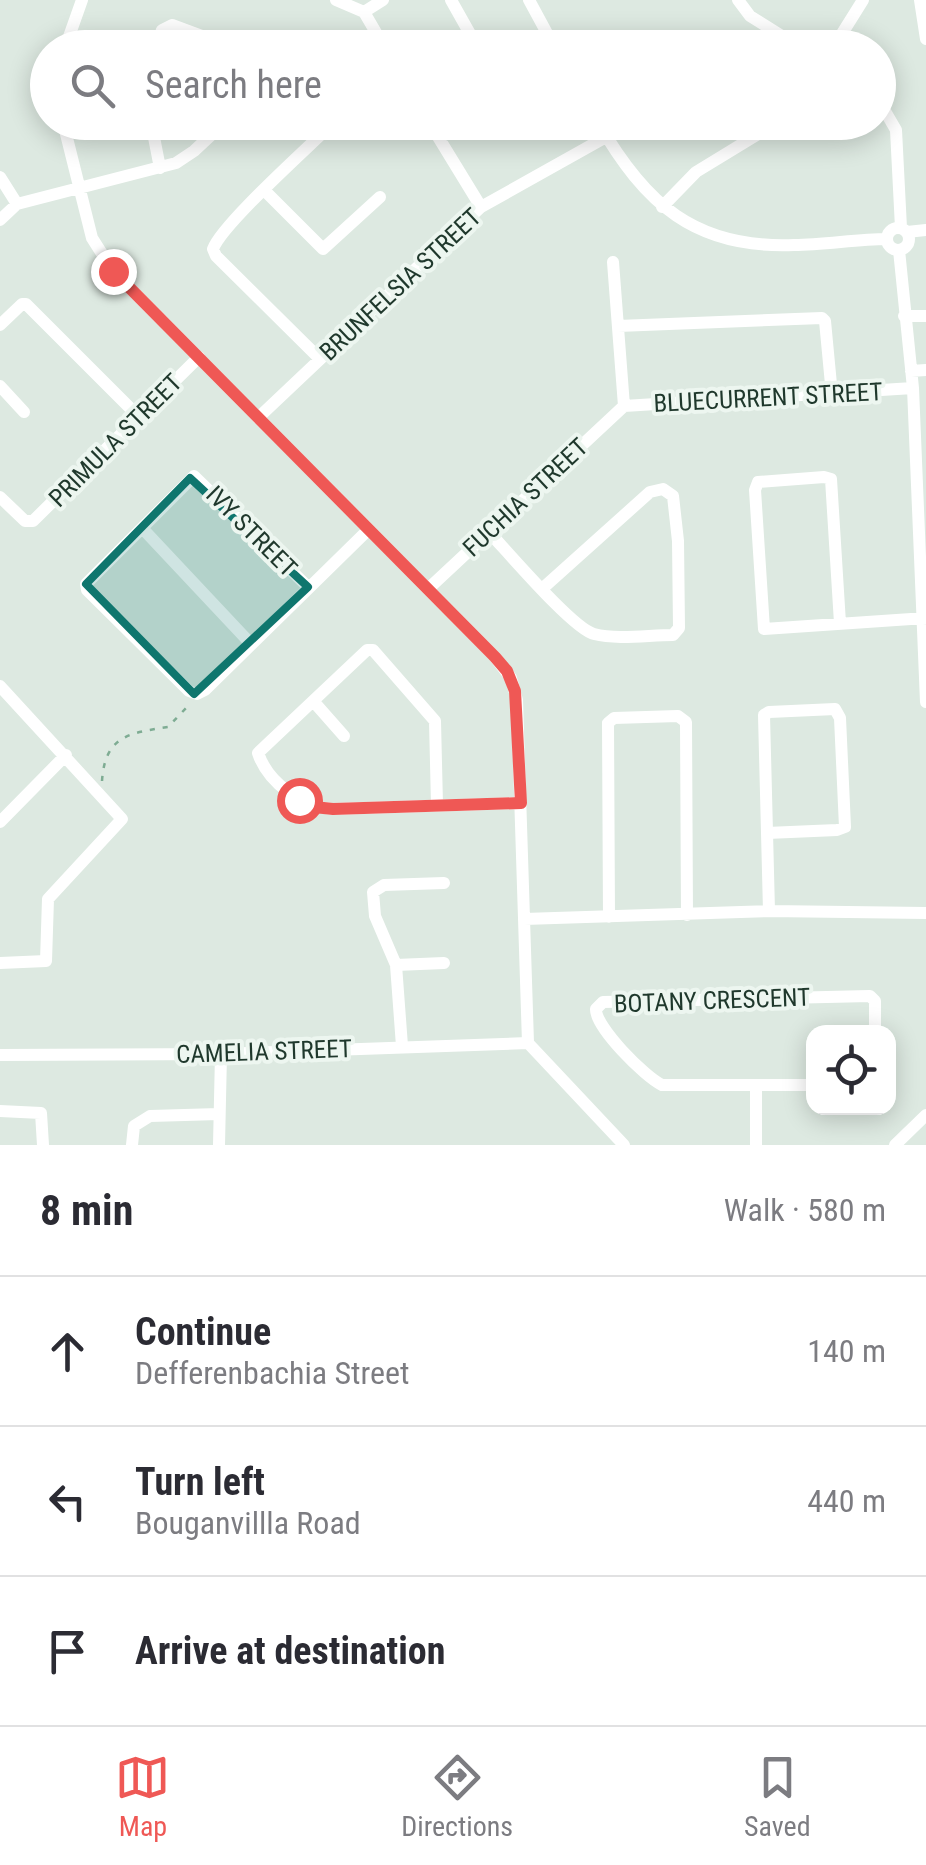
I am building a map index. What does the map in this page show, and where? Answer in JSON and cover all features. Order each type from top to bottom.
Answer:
[{"type":"street","points":[[71,30],[82,0]]},
{"type":"street","points":[[336,0],[364,12],[374,30]]},
{"type":"street","points":[[364,12],[382,0]]},
{"type":"street","points":[[451,0],[468,30]]},
{"type":"street","points":[[529,0],[545,30]]},
{"type":"street","points":[[738,0],[750,16],[772,30]]},
{"type":"street","points":[[844,30],[862,0]]},
{"type":"street","points":[[920,0],[926,39]]},
{"type":"street","points":[[162,30],[172,25],[185,30]]},
{"type":"street","points":[[896,130],[904,238],[904,316],[922,478],[926,702]]},
{"type":"street","points":[[67,140],[92,238],[103,258],[511,678],[517,700],[528,1043],[624,1145]]},
{"type":"street","points":[[155,140],[160,168]]},
{"type":"street","points":[[0,220],[18,204],[160,168],[184,158],[204,140]]},
{"type":"street","points":[[316,140],[214,244],[216,256],[320,359]]},
{"type":"street","points":[[440,140],[482,207]]},
{"type":"street","name":"BRUNFELSIA STREET","points":[[258,418],[482,207],[601,140]]},
{"type":"street","points":[[608,140],[641,188],[662,207],[709,232],[752,244],[798,246],[887,239],[892,249],[904,238],[926,230]]},
{"type":"street","points":[[662,207],[696,172],[748,140]]},
{"type":"street","points":[[0,177],[18,204]]},
{"type":"street","points":[[265,190],[323,248],[380,197]]},
{"type":"street","points":[[904,238],[926,240]]},
{"type":"street","points":[[613,262],[624,406]]},
{"type":"street","points":[[0,325],[26,304],[138,416]]},
{"type":"street","points":[[904,316],[926,316]]},
{"type":"street","points":[[618,326],[822,318],[832,394]]},
{"type":"street","name":"PRIMULA STREET","points":[[0,497],[25,522],[30,522],[199,357]]},
{"type":"street","points":[[911,371],[926,370]]},
{"type":"street","points":[[0,386],[24,412]]},
{"type":"street","name":"BLUECURRENT STREET","points":[[624,406],[913,388]]},
{"type":"street","name":"FUCHIA STREET","points":[[428,589],[624,406]]},
{"type":"street","name":"IVY STREET","points":[[144,528],[194,476],[308,588]]},
{"type":"street","points":[[840,623],[831,479],[760,482],[755,490],[763,628],[768,631],[925,618]]},
{"type":"street","points":[[488,531],[543,588],[591,633],[678,634],[674,496],[663,489],[650,492],[543,588]]},
{"type":"street","points":[[251,644],[144,528],[90,578],[86,590],[189,691],[200,693],[251,644],[368,530]]},
{"type":"street","points":[[437,805],[434,721],[371,650],[259,752],[258,756],[294,796],[314,807],[333,809],[521,803]]},
{"type":"street","points":[[0,963],[46,960],[50,895],[120,823],[121,816],[2,692]]},
{"type":"street","points":[[314,702],[344,736]]},
{"type":"street","points":[[767,833],[840,830],[846,820],[839,713],[831,708],[765,714],[767,833],[769,911]]},
{"type":"street","points":[[609,917],[608,723],[614,718],[678,716],[686,722],[687,915]]},
{"type":"street","points":[[0,822],[66,755]]},
{"type":"street","points":[[402,1046],[396,965],[375,916],[372,892],[384,885],[444,883]]},
{"type":"street","points":[[524,920],[769,911],[926,912]]},
{"type":"street","points":[[396,965],[444,963]]},
{"type":"street","name":"BOTANY CRESCENT","points":[[806,1085],[657,1083],[598,1022],[598,1006],[603,1002],[870,996],[875,1000],[875,1025]]},
{"type":"street","name":"CAMELIA STREET","points":[[0,1055],[221,1054],[528,1043]]},
{"type":"street","points":[[219,1145],[221,1054]]},
{"type":"street","points":[[756,1086],[756,1145]]},
{"type":"street","points":[[0,1112],[41,1113],[43,1145]]},
{"type":"street","points":[[132,1145],[134,1126],[145,1116],[219,1114]]},
{"type":"street","points":[[894,1145],[926,1115]]},
{"type":"path","points":[[102,795],[110,749],[142,729],[168,727],[200,693]]},
{"type":"highlighted area","points":[[190,478],[308,587],[194,694],[86,584]]},
{"type":"route","points":[[113,271],[495,657],[514,684],[521,803],[333,809],[299,800]]}]
